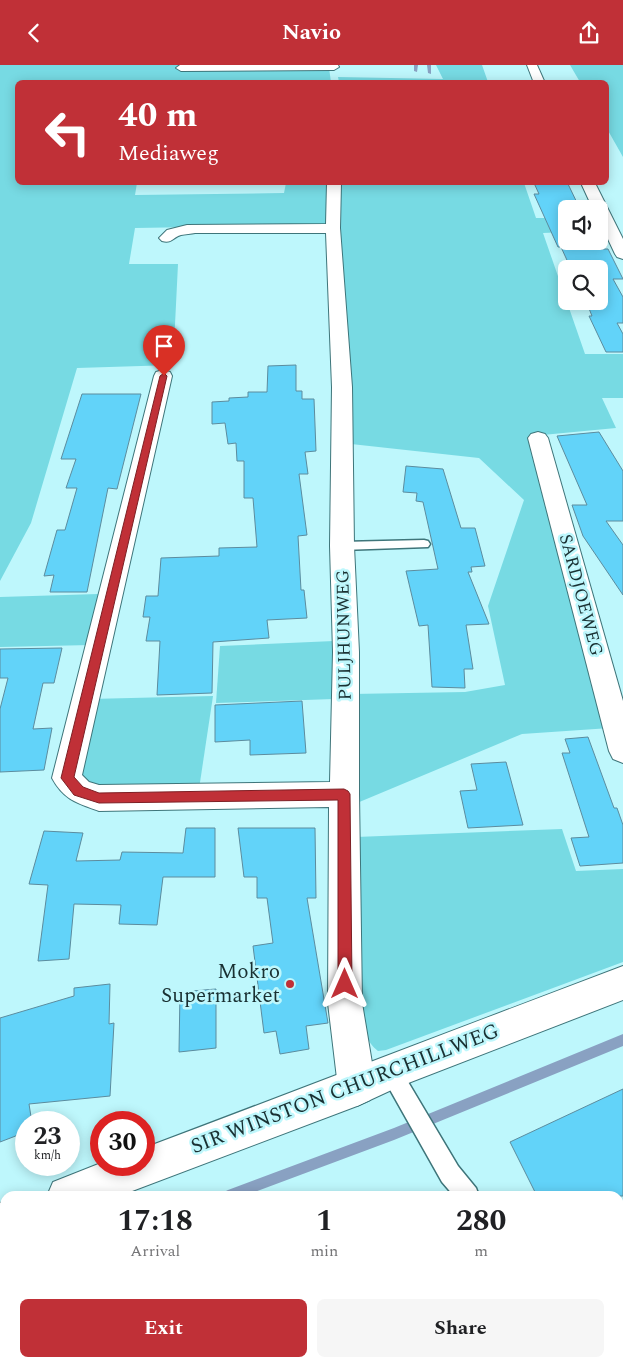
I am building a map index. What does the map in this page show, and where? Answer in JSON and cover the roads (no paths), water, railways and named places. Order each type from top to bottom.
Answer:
[{"type":"street","points":[[532,65],[539,80]]},
{"type":"street","points":[[181,68],[334,66],[335,80]]},
{"type":"street","name":"PULJHUNWEG","points":[[334,185],[333,227],[342,387],[342,546],[346,652],[344,794],[345,1003],[357,1087]]},
{"type":"street","points":[[589,185],[623,254]]},
{"type":"street","points":[[167,238],[170,233],[179,230],[333,227]]},
{"type":"street","points":[[164,376],[67,778],[79,791],[99,798],[344,794]]},
{"type":"street","name":"SARDJOEWEG","points":[[538,438],[623,751]]},
{"type":"street","name":"SIR WINSTON CHURCHILLWEG","points":[[80,1191],[357,1087],[391,1072],[623,983]]},
{"type":"lane","points":[[342,546],[424,544]]},
{"type":"lane","points":[[391,1072],[444,1163],[464,1191]]},
{"type":"waterway","points":[[416,65],[416,71]]},
{"type":"waterway","points":[[429,65],[430,73]]},
{"type":"waterway","points":[[241,1191],[394,1134],[623,1040]]},
{"type":"place","name":"Mokro Supermarket","points":[[290,984]]}]
